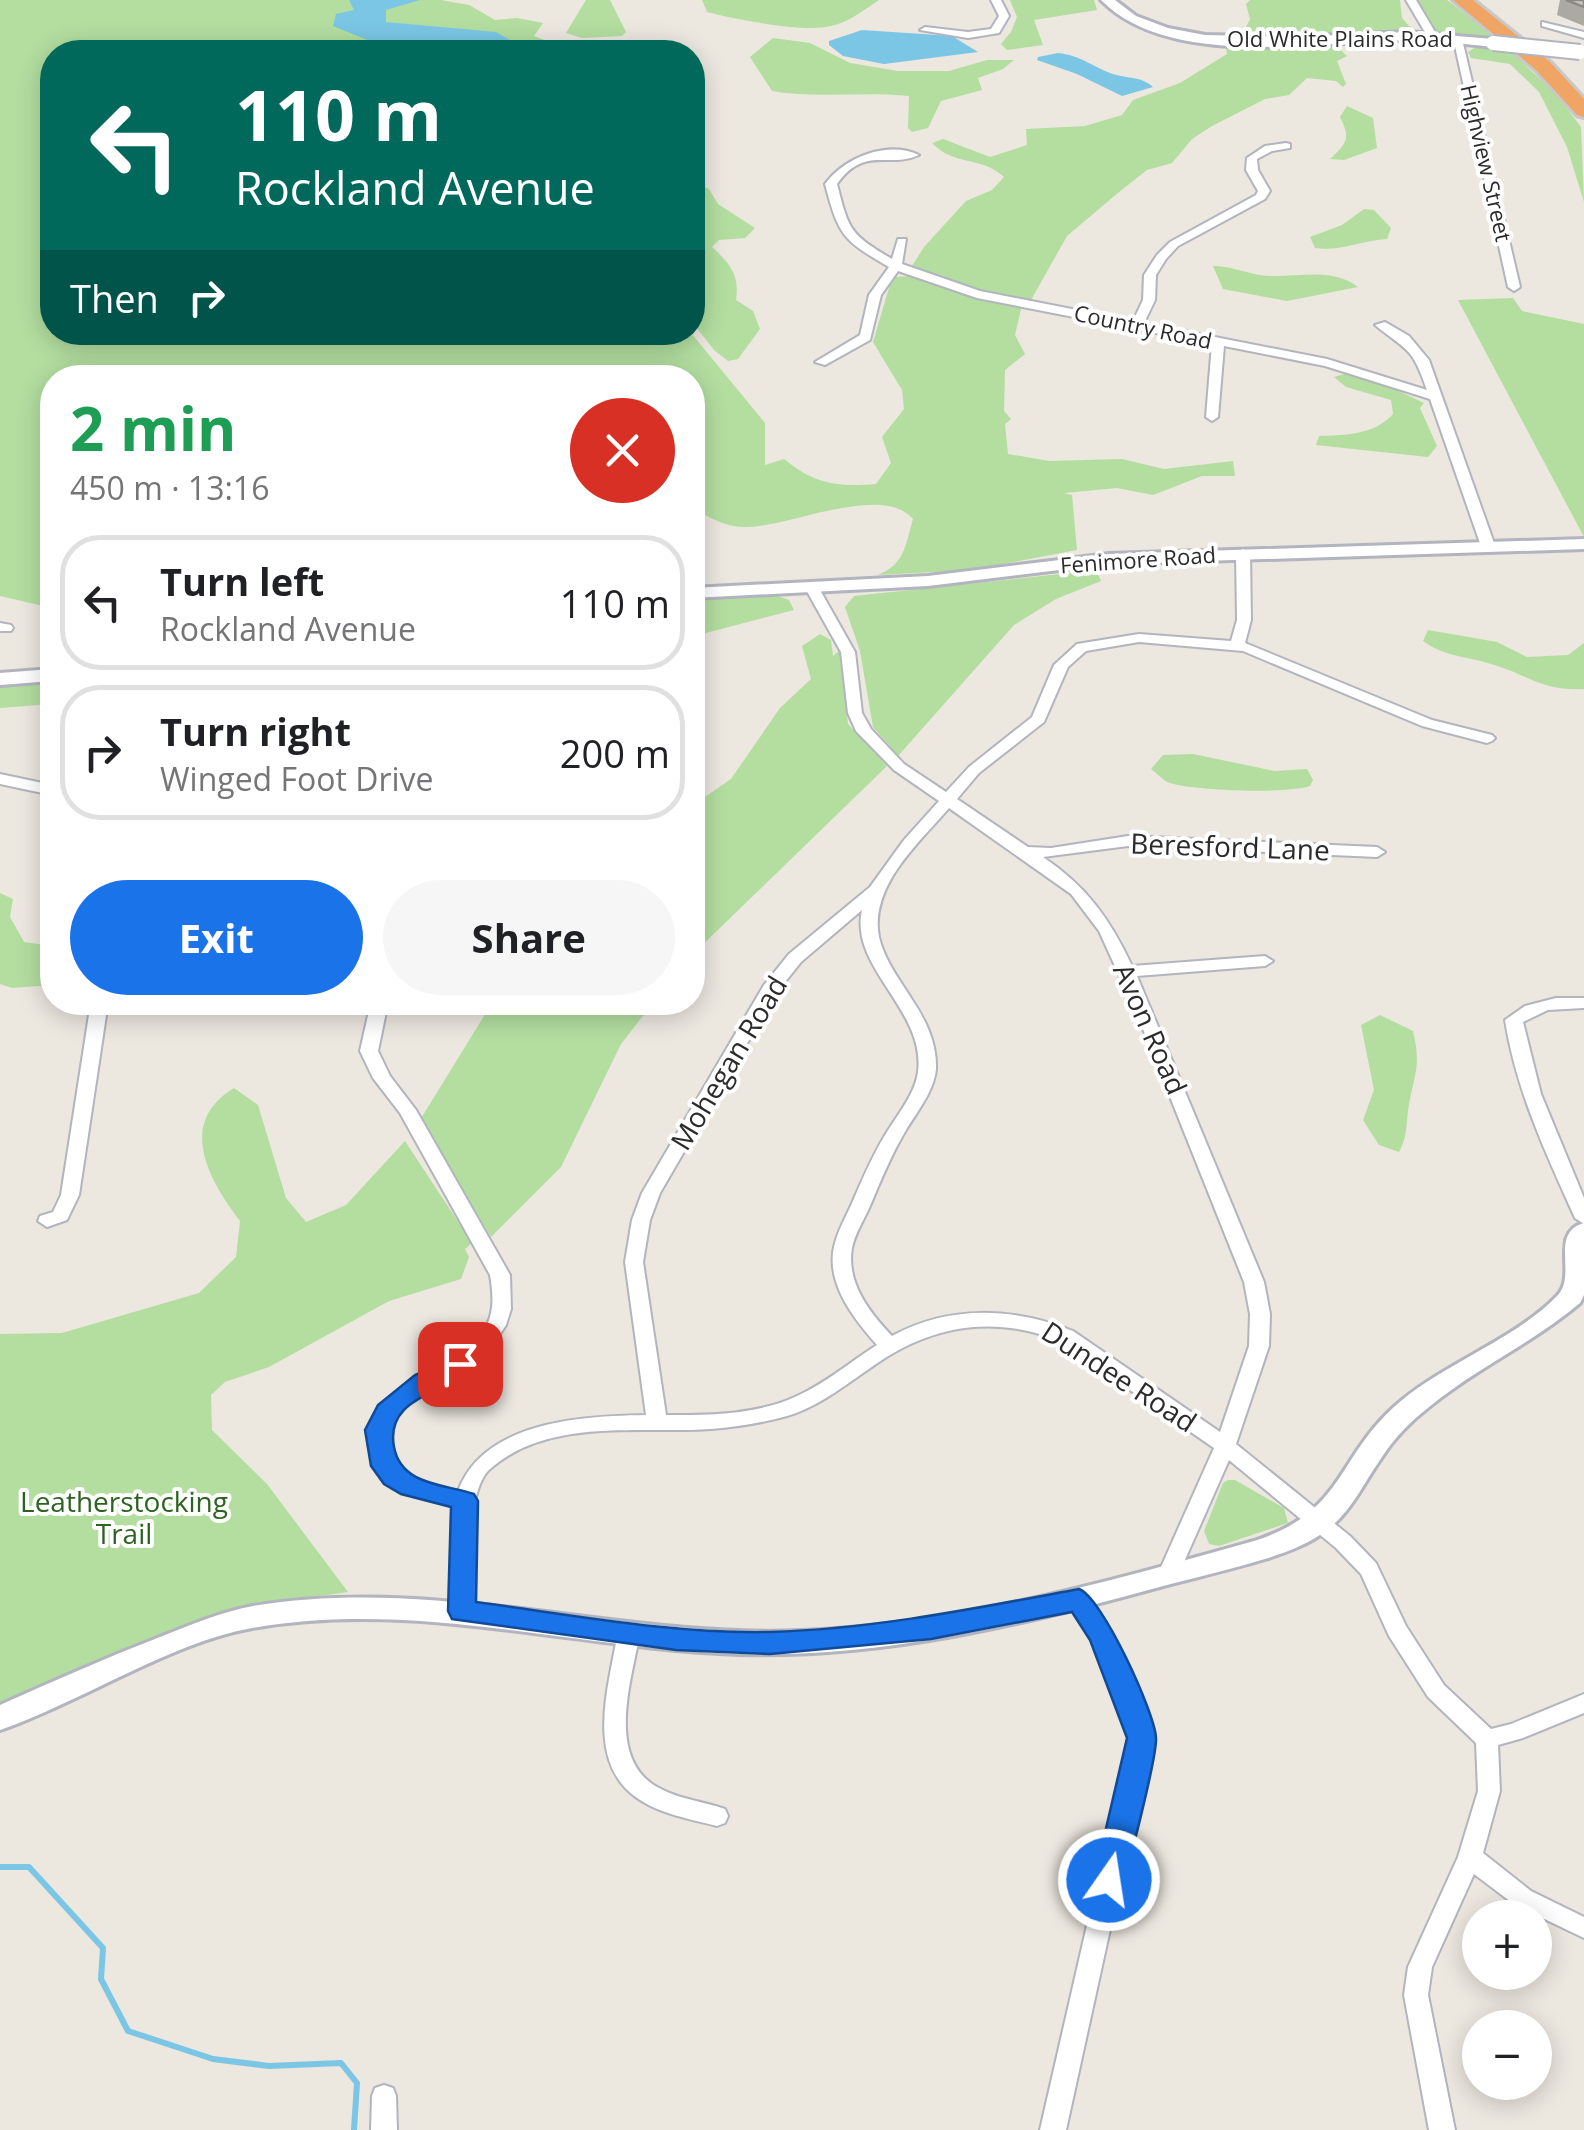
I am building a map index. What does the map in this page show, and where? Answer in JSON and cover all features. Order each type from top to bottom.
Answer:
[{"type":"highway","points":[[1462,0],[1550,73],[1584,111]]},
{"type":"highway","points":[[1484,0],[1584,84]]},
{"type":"street","points":[[925,30],[954,35],[995,30],[1004,16],[996,0]]},
{"type":"street","name":"Old White Plains Road","points":[[1107,0],[1138,25],[1177,36],[1253,40],[1433,37],[1582,52]]},
{"type":"street","points":[[1411,0],[1433,37]]},
{"type":"street","points":[[1546,24],[1584,35]]},
{"type":"street","name":"Highview Street","points":[[1457,39],[1514,287]]},
{"type":"street","points":[[1138,323],[1149,300],[1150,274],[1160,258],[1174,244],[1261,197],[1264,191],[1252,170],[1252,158],[1269,148],[1286,146]]},
{"type":"street","name":"Country Road","points":[[914,155],[862,157],[843,168],[832,184],[841,224],[854,241],[896,266],[978,294],[1138,323],[1218,344],[1327,362],[1438,397]]},
{"type":"street","points":[[821,362],[866,337],[874,295],[896,266],[902,241]]},
{"type":"street","points":[[1381,325],[1416,349],[1438,397],[1488,546]]},
{"type":"street","points":[[1212,417],[1218,344]]},
{"type":"street","name":"Fenimore Road","points":[[705,592],[928,582],[1109,559],[1584,544]]},
{"type":"street","points":[[1238,646],[1244,620],[1243,553]]},
{"type":"street","name":"Avon Road","points":[[811,586],[848,652],[856,714],[864,731],[900,767],[1077,891],[1107,930],[1148,1018],[1254,1282],[1260,1346],[1225,1446],[1169,1574]]},
{"type":"street","name":"Mohegan Road","points":[[657,1422],[634,1262],[641,1220],[651,1193],[770,989],[794,958],[876,890],[910,842],[974,770],[1039,719],[1061,666],[1082,647],[1138,638],[1238,646],[1428,723],[1487,738]]},
{"type":"street","points":[[0,679],[40,676]]},
{"type":"street","points":[[0,779],[40,787]]},
{"type":"street","name":"Beresford Lane","points":[[1025,852],[1051,853],[1128,841],[1376,852]]},
{"type":"street","points":[[876,890],[868,907],[873,948],[925,1045],[927,1068],[920,1090],[881,1156],[841,1252],[850,1295],[890,1347]]},
{"type":"street","points":[[1125,972],[1265,962]]},
{"type":"street","points":[[1584,1003],[1548,1002],[1530,1008],[1514,1020],[1516,1039],[1541,1116],[1584,1218]]},
{"type":"street","points":[[47,1221],[60,1216],[70,1195],[98,1015]]},
{"type":"street","points":[[377,1015],[369,1051],[500,1275],[504,1299],[501,1318],[486,1342],[460,1364],[424,1382],[387,1412],[378,1430],[384,1466],[394,1477],[410,1486],[465,1501],[462,1611]]},
{"type":"street","points":[[0,1718],[89,1677],[251,1617],[359,1607],[462,1611],[723,1643],[788,1642],[931,1628],[1079,1600],[1280,1544],[1319,1522],[1350,1491],[1378,1441],[1402,1414],[1443,1381],[1572,1297],[1577,1282],[1577,1238],[1584,1231]]},
{"type":"street","name":"Dundee Road","points":[[465,1501],[472,1476],[482,1464],[560,1428],[732,1421],[787,1409],[925,1329],[978,1319],[1037,1323],[1066,1336],[1225,1446],[1319,1522],[1369,1569],[1397,1630],[1436,1691],[1487,1739]]},
{"type":"street","points":[[1053,2130],[1142,1738],[1103,1637],[1079,1600]]},
{"type":"street","points":[[628,1632],[612,1744],[624,1775],[656,1800],[717,1816]]},
{"type":"street","points":[[1442,2130],[1416,1996],[1420,1967],[1470,1856],[1488,1791],[1487,1739],[1584,1704]]},
{"type":"street","points":[[1470,1856],[1524,1898],[1584,1928]]},
{"type":"street","points":[[384,2096],[384,2130]]},
{"type":"green space","points":[[0,0],[441,0],[469,5],[495,20],[517,18],[543,23],[534,36],[544,40],[40,40],[40,345],[701,345],[765,423],[765,465],[784,459],[827,482],[876,484],[891,463],[882,437],[904,409],[902,390],[873,342],[891,281],[894,277],[911,276],[968,295],[1022,305],[1015,335],[1025,354],[1005,370],[1004,411],[1011,419],[1005,424],[1008,454],[1049,461],[1122,459],[1164,469],[1233,461],[1235,476],[1202,476],[1153,495],[1117,488],[1064,493],[1072,495],[1077,550],[972,570],[878,575],[899,560],[906,546],[913,519],[899,509],[857,506],[744,527],[705,514],[705,365],[40,365],[40,605],[0,596]]},
{"type":"green space","points":[[586,0],[610,0],[626,32],[622,36],[582,38],[566,33]]},
{"type":"green space","points":[[702,0],[879,0],[838,24],[804,28],[707,12]]},
{"type":"green space","points":[[1010,0],[1094,0],[1097,10],[1034,20],[1043,45],[1007,50],[1001,44],[1017,17]]},
{"type":"green space","points":[[1250,0],[1400,0],[1402,18],[1417,35],[1252,36],[1245,29],[1250,19],[1246,4]]},
{"type":"green space","points":[[1416,0],[1447,0],[1496,38],[1437,33]]},
{"type":"green space","points":[[773,38],[810,43],[850,63],[898,71],[949,71],[987,60],[1014,60],[1003,69],[978,78],[982,90],[941,101],[928,128],[912,132],[908,128],[909,96],[772,91],[750,57]]},
{"type":"green space","points":[[1225,40],[1330,40],[1347,56],[1337,61],[1346,84],[1343,87],[1336,81],[1307,78],[1289,95],[1265,99],[1192,139],[1172,163],[1147,170],[1067,236],[1031,300],[977,290],[912,266],[966,201],[992,190],[1004,177],[986,166],[950,155],[932,143],[943,139],[990,157],[1027,145],[1026,129],[1085,126],[1122,115],[1133,100],[1180,83],[1227,54]]},
{"type":"green space","points":[[1477,46],[1506,47],[1556,94],[1581,127],[1584,202],[1567,147],[1539,92],[1510,64],[1471,58],[1468,52]]},
{"type":"green space","points":[[1347,106],[1373,118],[1377,148],[1344,160],[1330,159],[1345,140],[1340,117]]},
{"type":"green space","points":[[705,187],[718,204],[755,228],[745,238],[719,240],[712,247],[732,270],[736,300],[753,311],[760,329],[738,359],[728,361],[705,338]]},
{"type":"green space","points":[[1364,209],[1374,210],[1391,228],[1387,239],[1315,248],[1310,237],[1342,225]]},
{"type":"green space","points":[[1213,266],[1259,275],[1323,275],[1347,280],[1358,287],[1287,301],[1223,289]]},
{"type":"green space","points":[[1513,298],[1522,311],[1584,324],[1584,537],[1458,300]]},
{"type":"green space","points":[[1348,373],[1373,379],[1424,403],[1420,408],[1437,446],[1428,457],[1316,445],[1319,436],[1368,430],[1393,414],[1391,400],[1346,387],[1334,377]]},
{"type":"green space","points":[[1107,569],[1097,572],[1101,581],[1056,599],[1014,625],[898,756],[873,727],[860,651],[845,607],[854,596]]},
{"type":"green space","points":[[769,593],[789,600],[794,610],[705,634],[705,599]]},
{"type":"green space","points":[[1428,630],[1497,642],[1527,657],[1568,655],[1584,643],[1584,689],[1546,685],[1439,650],[1423,641]]},
{"type":"green space","points":[[820,634],[831,640],[833,656],[840,650],[848,724],[887,766],[705,942],[705,797],[731,779],[780,708],[811,679],[802,646]]},
{"type":"green space","points":[[40,683],[40,705],[0,708],[0,687]]},
{"type":"green space","points":[[1193,754],[1275,771],[1307,769],[1313,780],[1310,786],[1298,788],[1219,790],[1170,783],[1151,769],[1163,755]]},
{"type":"green space","points":[[0,893],[13,899],[10,917],[24,942],[40,944],[40,986],[12,988],[0,984]]},
{"type":"green space","points":[[485,1015],[644,1015],[621,1044],[561,1167],[491,1237],[420,1120]]},
{"type":"green space","points":[[1380,1015],[1413,1031],[1417,1052],[1399,1152],[1379,1145],[1363,1120],[1374,1090],[1361,1025]]},
{"type":"green space","name":"Leatherstocking Trail","points":[[234,1088],[258,1105],[286,1198],[306,1222],[346,1205],[405,1141],[472,1243],[465,1249],[469,1257],[461,1279],[389,1301],[269,1367],[225,1382],[211,1395],[212,1430],[267,1484],[348,1592],[266,1604],[180,1629],[0,1707],[0,1334],[62,1333],[199,1293],[236,1257],[240,1221],[209,1170],[202,1135],[216,1102]]},
{"type":"green space","points":[[1235,1480],[1284,1508],[1288,1523],[1219,1546],[1209,1544],[1204,1531],[1223,1483]]},
{"type":"water","points":[[349,0],[420,0],[386,10],[386,22],[496,32],[510,40],[367,40],[333,26],[336,14],[354,10]]},
{"type":"water","points":[[862,30],[952,36],[978,52],[884,64],[843,56],[829,45],[829,41]]},
{"type":"water","points":[[1058,53],[1153,87],[1122,96],[1037,60]]},
{"type":"building","points":[[1566,0],[1584,0],[1584,7]]},
{"type":"waterway","points":[[0,1867],[29,1867],[103,1948],[101,1979],[128,2031],[213,2059],[269,2066],[341,2063],[357,2083],[354,2130]]},
{"type":"route","points":[[460,1364],[424,1382],[387,1412],[378,1430],[378,1446],[384,1466],[394,1477],[410,1486],[465,1501],[462,1611],[676,1639],[770,1643],[931,1628],[1079,1600],[1103,1637],[1142,1738],[1109,1880]]}]
